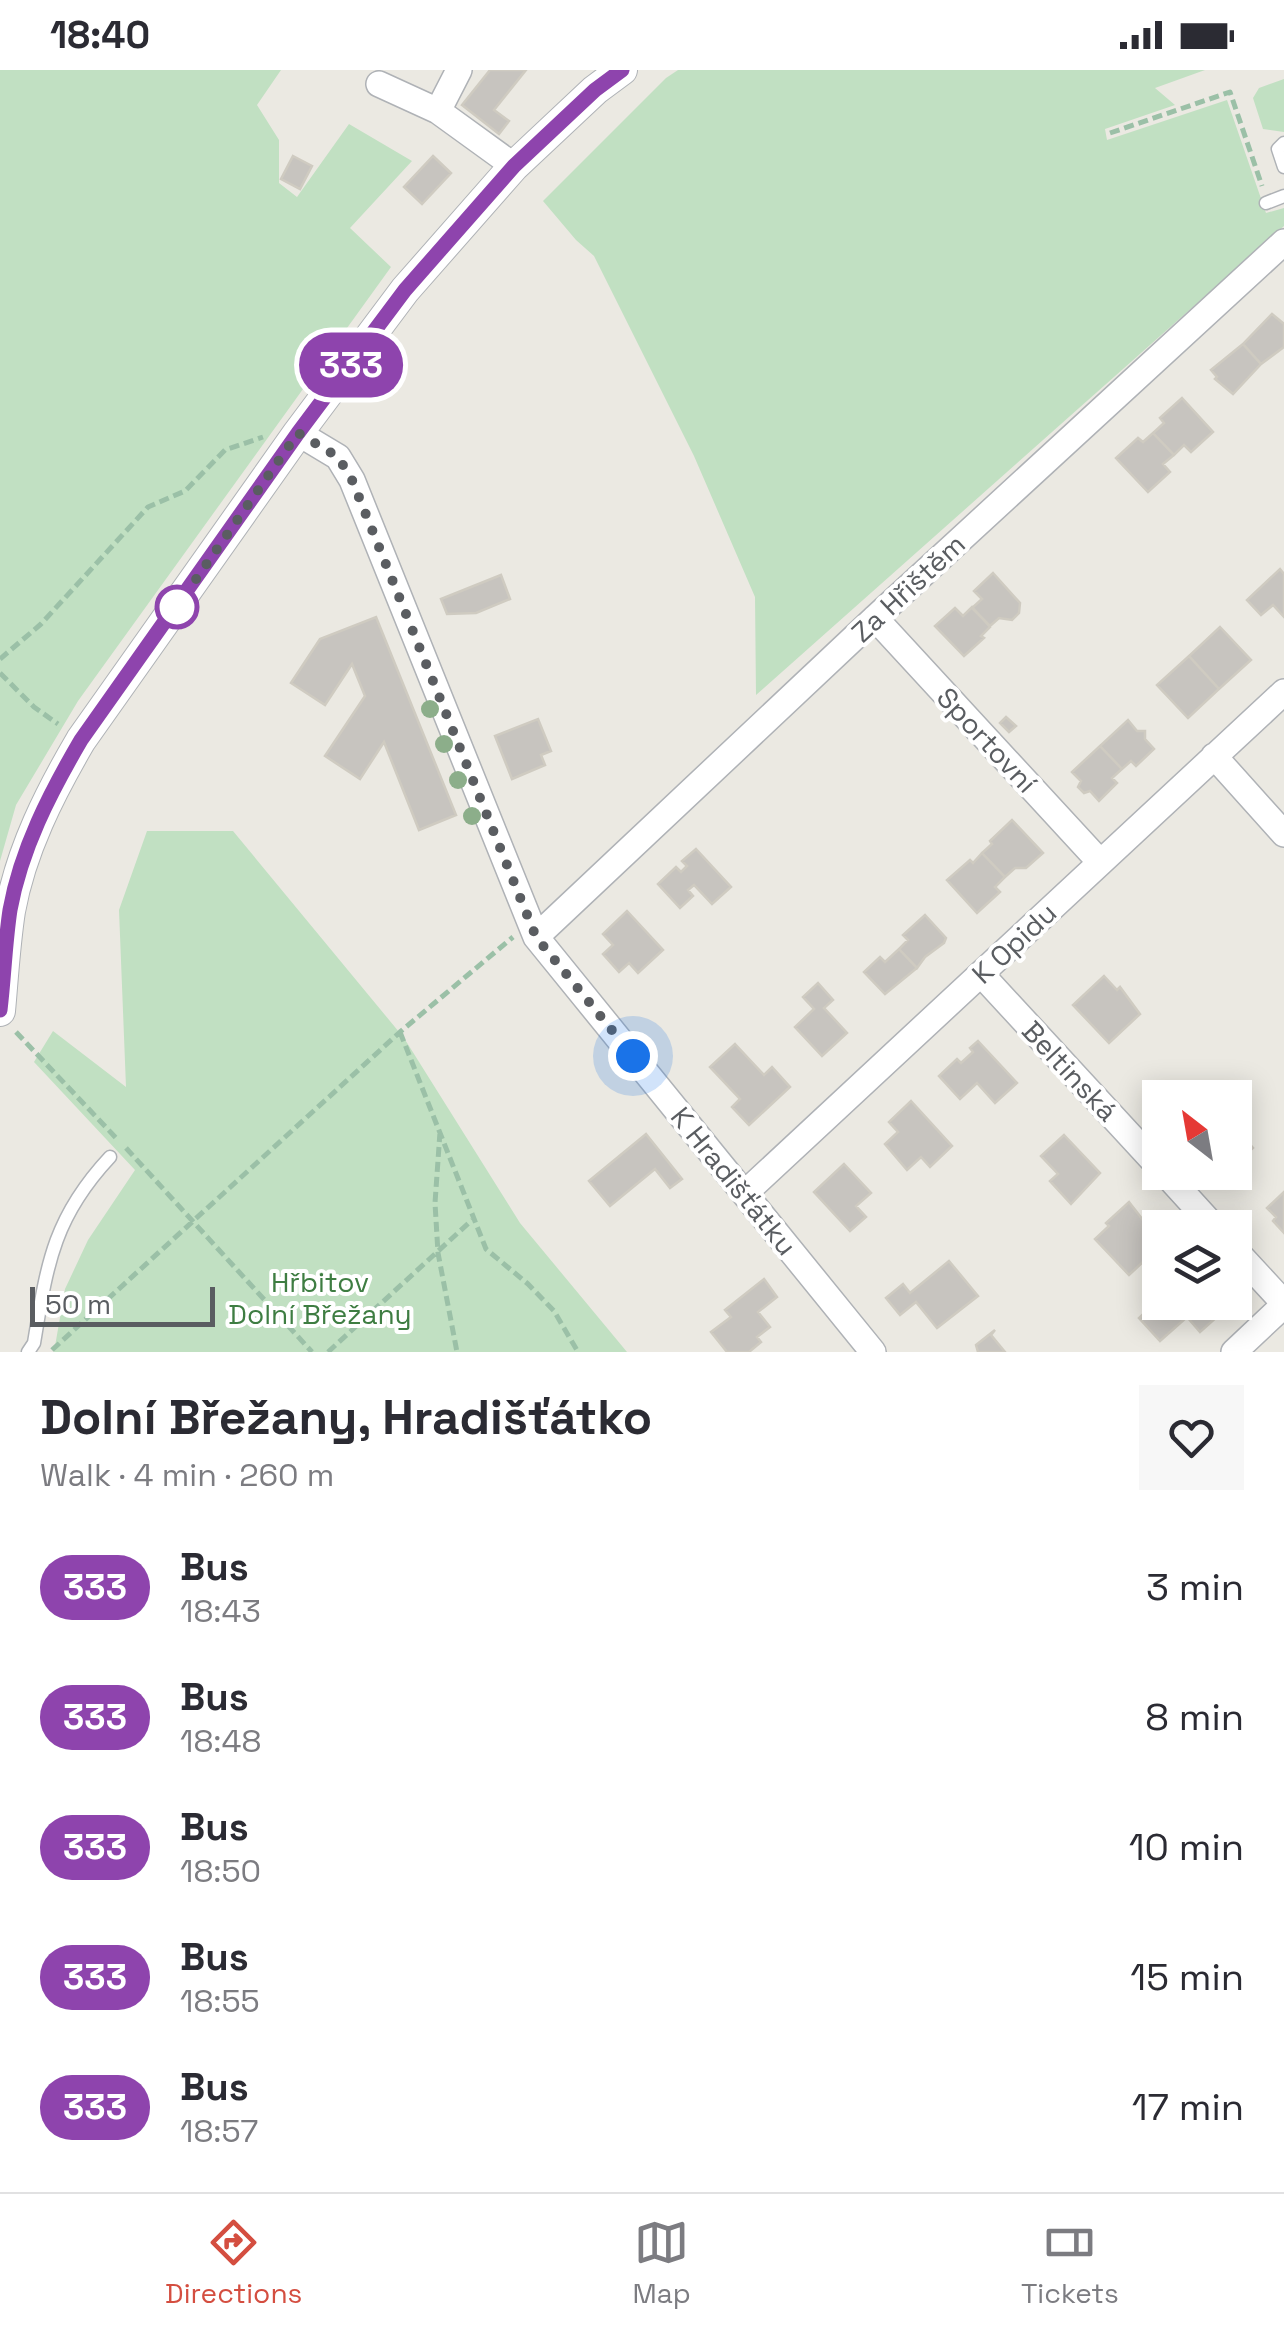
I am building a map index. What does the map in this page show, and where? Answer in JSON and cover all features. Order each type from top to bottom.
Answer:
[{"type":"street","points":[[438,111],[459,70]]},
{"type":"street","points":[[6,1020],[10,909],[28,847],[55,784],[81,740],[285,433],[514,166],[622,70]]},
{"type":"street","points":[[380,84],[438,111],[514,166]]},
{"type":"street","name":"Za Hřištěm","points":[[536,937],[1284,242]]},
{"type":"street","name":"K Hradišťátku","points":[[285,433],[338,457],[352,480],[536,937],[872,1352]]},
{"type":"street","name":"Sportovní","points":[[875,618],[1100,862]]},
{"type":"street","name":"K Opidu","points":[[745,1194],[1284,692]]},
{"type":"street","points":[[1214,756],[1284,834]]},
{"type":"street","name":"Beltinská","points":[[981,974],[1142,1148]]},
{"type":"street","name":"Beltinská","points":[[1180,1190],[1199,1210]]},
{"type":"street","points":[[1234,1352],[1284,1304],[1252,1269]]},
{"type":"lane","points":[[1284,143],[1278,149],[1284,167]]},
{"type":"lane","points":[[1267,202],[1284,196]]},
{"type":"lane","points":[[28,1352],[34,1343],[49,1256],[75,1200],[110,1157]]},
{"type":"path","points":[[1110,133],[1230,92],[1267,202]]},
{"type":"path","points":[[0,659],[41,624],[148,507],[185,491],[225,450],[285,433]]},
{"type":"path","points":[[0,674],[34,707],[81,740]]},
{"type":"path","points":[[50,1352],[400,1032],[512,938],[536,937]]},
{"type":"path","points":[[6,1020],[312,1352]]},
{"type":"path","points":[[400,1032],[486,1249],[554,1311],[578,1352]]},
{"type":"path","points":[[440,1128],[435,1203],[438,1253],[457,1352]]},
{"type":"path","points":[[328,1352],[472,1220]]},
{"type":"green space","points":[[0,70],[281,70],[257,105],[279,140],[279,183],[297,197],[349,124],[412,161],[350,228],[391,267],[78,701],[16,805],[0,861]]},
{"type":"green space","points":[[678,70],[1205,70],[1155,88],[1175,105],[1105,129],[1107,140],[1227,100],[1266,213],[1284,208],[1284,226],[756,695],[755,597],[694,456],[594,256],[543,201]]},
{"type":"green space","points":[[1284,79],[1284,132],[1263,129],[1253,98],[1259,88]]},
{"type":"green space","name":"Hřbitov Dolní Břežany","points":[[147,831],[233,831],[404,1038],[520,1223],[627,1352],[54,1352],[65,1289],[88,1240],[135,1170],[34,1062],[53,1031],[126,1087],[119,910]]},
{"type":"building","points":[[490,70],[526,70],[494,110],[509,121],[499,134],[462,105]]},
{"type":"building","points":[[293,156],[312,166],[300,189],[281,179]]},
{"type":"building","points":[[433,156],[451,173],[422,204],[404,187]]},
{"type":"building","points":[[1272,314],[1284,324],[1284,347],[1261,364],[1243,344]]},
{"type":"building","points":[[1243,344],[1261,364],[1233,394],[1215,379],[1211,370]]},
{"type":"building","points":[[1182,398],[1213,432],[1191,452],[1184,445],[1174,455],[1153,433],[1164,423],[1160,418]]},
{"type":"building","points":[[1153,433],[1174,455],[1163,464],[1170,472],[1148,492],[1116,458],[1138,438],[1143,442]]},
{"type":"building","points":[[1280,569],[1284,574],[1284,617],[1273,605],[1261,615],[1247,600]]},
{"type":"building","points":[[993,573],[1020,603],[1019,613],[1012,620],[999,618],[990,626],[972,608],[982,599],[974,591]]},
{"type":"building","points":[[501,575],[510,599],[476,613],[447,614],[441,599]]},
{"type":"building","points":[[972,607],[990,627],[964,656],[935,626],[955,608],[963,616]]},
{"type":"building","points":[[376,617],[456,815],[419,830],[384,742],[360,779],[325,756],[365,696],[352,664],[325,705],[291,683],[320,639]]},
{"type":"building","points":[[1220,627],[1251,660],[1219,689],[1189,656]]},
{"type":"building","points":[[1189,656],[1219,689],[1188,718],[1157,685]]},
{"type":"building","points":[[1006,717],[1016,726],[1009,732],[1000,723]]},
{"type":"building","points":[[538,719],[551,751],[541,755],[545,765],[512,779],[495,736]]},
{"type":"building","points":[[1128,720],[1137,731],[1145,731],[1145,739],[1154,749],[1136,766],[1131,761],[1122,769],[1100,746]]},
{"type":"building","points":[[1100,746],[1122,769],[1112,778],[1117,783],[1099,801],[1090,791],[1084,793],[1078,787],[1081,781],[1072,772]]},
{"type":"building","points":[[1012,820],[1043,853],[1026,868],[1015,868],[1005,877],[982,853]]},
{"type":"building","points":[[696,849],[731,887],[712,904],[694,885],[688,890],[693,896],[680,908],[658,884],[676,867],[681,872],[687,866],[682,861]]},
{"type":"building","points":[[982,853],[1005,877],[995,887],[1000,892],[977,913],[947,880]]},
{"type":"building","points":[[627,911],[663,950],[638,973],[629,963],[619,972],[603,954],[613,945],[603,934]]},
{"type":"building","points":[[925,915],[946,938],[917,968],[899,949],[908,940],[903,935]]},
{"type":"building","points":[[899,949],[917,968],[885,994],[864,972],[880,957],[885,962]]},
{"type":"building","points":[[1104,976],[1117,990],[1120,987],[1140,1014],[1109,1043],[1073,1005]]},
{"type":"building","points":[[818,983],[833,1000],[824,1008],[847,1033],[822,1056],[795,1027],[814,1009],[803,997]]},
{"type":"building","points":[[978,1041],[1017,1083],[995,1103],[977,1083],[960,1099],[939,1076],[957,1059],[961,1063]]},
{"type":"building","points":[[735,1044],[764,1075],[772,1067],[790,1087],[749,1125],[732,1107],[740,1099],[710,1067]]},
{"type":"building","points":[[911,1101],[952,1146],[930,1167],[921,1157],[907,1170],[885,1144],[898,1132],[889,1122]]},
{"type":"building","points":[[646,1134],[682,1179],[670,1188],[655,1169],[610,1206],[589,1181]]},
{"type":"building","points":[[1064,1135],[1100,1173],[1071,1204],[1050,1181],[1058,1174],[1041,1156]]},
{"type":"building","points":[[844,1164],[871,1193],[856,1206],[866,1217],[850,1231],[814,1192]]},
{"type":"building","points":[[1284,1192],[1284,1233],[1267,1208]]},
{"type":"building","points":[[1129,1202],[1142,1219],[1142,1263],[1129,1275],[1095,1239],[1109,1226],[1106,1223]]},
{"type":"building","points":[[949,1261],[978,1296],[937,1328],[916,1302],[900,1315],[886,1298],[903,1284],[910,1293]]},
{"type":"building","points":[[764,1279],[777,1297],[758,1312],[770,1327],[757,1337],[761,1342],[749,1352],[727,1352],[711,1332],[731,1317],[725,1310]]},
{"type":"building","points":[[1142,1315],[1142,1320],[1184,1320],[1160,1341],[1139,1318]]},
{"type":"building","points":[[1190,1320],[1214,1320],[1200,1332]]},
{"type":"building","points":[[995,1330],[991,1335],[1005,1352],[978,1352],[976,1345]]},
{"type":"bus line","name":"333","points":[[0,1010],[10,909],[28,847],[55,784],[81,740],[298,433],[405,290],[514,166],[622,70]]},
{"type":"route","points":[[177,607],[171,615],[298,433],[338,457],[372,528],[536,937],[633,1056]]}]
